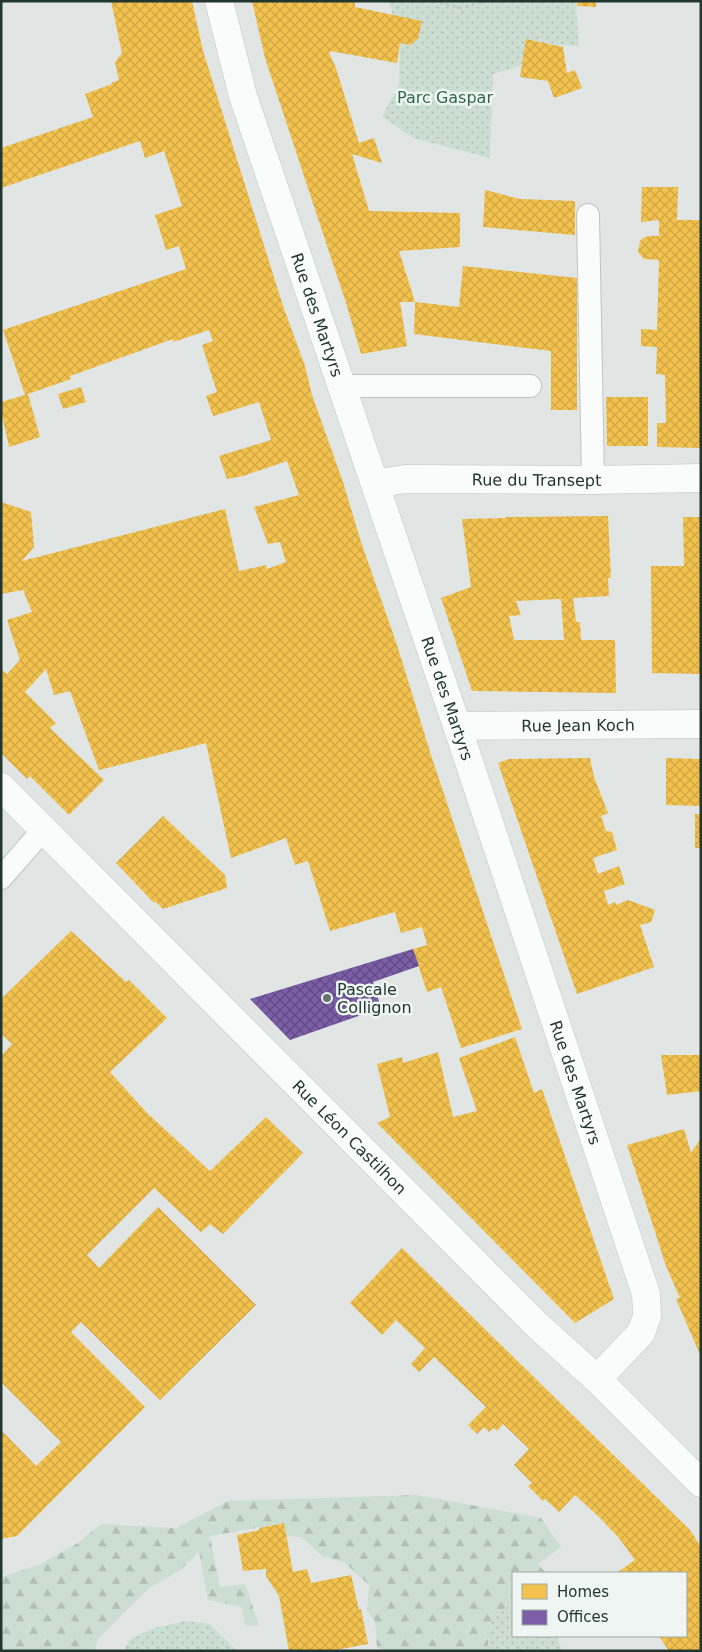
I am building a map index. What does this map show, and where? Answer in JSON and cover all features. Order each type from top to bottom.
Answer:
[{"type":"street","name":"Rue des Martyrs","points":[[219,1],[243,96],[457,726],[646,1294],[647,1316],[641,1333],[597,1379]]},
{"type":"street","name":"Rue du Transept","points":[[375,484],[406,479],[593,480],[701,478]]},
{"type":"street","name":"Rue Jean Koch","points":[[457,726],[701,724]]},
{"type":"street","name":"Rue Léon Castilhon","points":[[1,787],[539,1327],[597,1379],[701,1483]]},
{"type":"lane","points":[[588,215],[593,480]]},
{"type":"lane","points":[[342,386],[530,386]]},
{"type":"lane","points":[[1,878],[44,830]]},
{"type":"path","points":[[434,1],[460,8],[487,1]]},
{"type":"green space","name":"Parc Gaspar","points":[[389,1],[576,1],[579,46],[556,45],[526,39],[523,65],[493,74],[490,158],[413,138],[382,116],[399,86],[400,43],[410,44],[418,39],[421,21],[393,16]]},
{"type":"green space","points":[[417,1495],[541,1518],[561,1547],[538,1564],[545,1572],[512,1572],[512,1604],[491,1620],[487,1651],[392,1651],[377,1648],[375,1621],[367,1611],[369,1585],[344,1562],[322,1556],[301,1537],[286,1536],[284,1523],[210,1536],[220,1587],[245,1584],[259,1626],[245,1625],[242,1607],[208,1600],[199,1551],[182,1569],[148,1589],[98,1639],[95,1651],[1,1651],[1,1577],[39,1565],[78,1543],[101,1524],[176,1528],[228,1501]]},
{"type":"green space","points":[[512,1604],[512,1637],[557,1637],[562,1651],[487,1651],[491,1620]]},
{"type":"green space","points":[[185,1621],[210,1624],[237,1651],[123,1651],[130,1639],[154,1628]]},
{"type":"building: Homes","points":[[111,1],[192,1],[203,51],[283,306],[305,366],[312,395],[397,645],[431,755],[522,1029],[461,1048],[441,987],[427,992],[413,949],[427,945],[422,927],[401,933],[395,912],[330,931],[308,861],[295,865],[286,838],[231,858],[206,743],[99,770],[70,691],[54,695],[46,669],[25,692],[56,723],[50,728],[104,780],[69,815],[30,776],[27,779],[1,753],[1,669],[7,674],[20,660],[7,620],[32,612],[23,590],[1,594],[1,502],[31,512],[34,547],[22,561],[225,509],[239,571],[266,565],[267,569],[286,562],[280,542],[268,544],[254,507],[299,495],[287,461],[243,476],[227,479],[219,456],[271,440],[259,402],[213,416],[206,396],[217,392],[202,345],[213,341],[209,330],[173,342],[173,339],[70,376],[71,379],[28,394],[40,437],[9,447],[1,402],[25,395],[3,330],[186,269],[179,246],[166,250],[155,215],[182,206],[164,151],[145,158],[140,141],[1,188],[1,148],[93,117],[85,94],[119,80],[115,62],[122,53]]},
{"type":"building: Homes","points":[[252,1],[355,1],[355,7],[422,21],[418,39],[410,45],[400,43],[397,63],[330,51],[329,53],[336,68],[359,143],[374,138],[382,163],[352,154],[369,211],[460,213],[460,247],[399,251],[415,302],[400,302],[407,346],[361,354],[265,58]]},
{"type":"building: Homes","points":[[577,1],[596,1],[596,7],[577,6]]},
{"type":"building: Homes","points":[[526,39],[563,47],[567,73],[575,70],[582,88],[554,98],[548,81],[520,77]]},
{"type":"building: Homes","points":[[642,187],[678,187],[677,220],[701,220],[701,448],[657,447],[657,423],[666,423],[665,375],[656,374],[657,347],[641,346],[641,329],[657,330],[659,260],[644,259],[638,252],[640,241],[643,238],[659,236],[659,220],[641,222]]},
{"type":"building: Homes","points":[[485,190],[520,199],[575,201],[575,235],[483,227]]},
{"type":"building: Homes","points":[[463,266],[577,278],[577,410],[551,410],[551,351],[414,334],[415,302],[459,307]]},
{"type":"building: Homes","points":[[81,387],[86,402],[63,409],[58,394]]},
{"type":"building: Homes","points":[[606,397],[648,397],[648,446],[607,446]]},
{"type":"building: Homes","points":[[608,516],[611,578],[608,578],[609,596],[573,598],[576,622],[580,622],[581,640],[615,640],[616,693],[472,691],[441,598],[471,587],[462,519]],"holes":[[[561,599],[564,640],[514,640],[509,616],[521,615],[516,601]]]},
{"type":"building: Homes","points":[[683,517],[701,517],[701,672],[699,674],[652,673],[651,566],[684,566]]},
{"type":"building: Homes","points":[[590,758],[594,777],[608,813],[601,816],[606,831],[612,832],[617,850],[593,858],[598,874],[619,866],[625,884],[604,891],[608,905],[615,902],[616,905],[628,900],[655,910],[651,922],[640,925],[654,967],[577,994],[498,763],[509,759]]},
{"type":"building: Homes","points":[[666,758],[701,759],[701,806],[666,805]]},
{"type":"building: Homes","points":[[695,814],[701,814],[701,848],[695,848]]},
{"type":"building: Homes","points":[[163,816],[225,875],[227,888],[163,909],[155,901],[154,903],[116,863]]},
{"type":"building: Homes","points":[[71,931],[126,982],[129,980],[167,1018],[110,1072],[147,1113],[210,1171],[266,1117],[303,1153],[223,1234],[210,1224],[201,1232],[154,1188],[87,1255],[99,1268],[158,1207],[256,1305],[160,1400],[81,1322],[71,1332],[145,1407],[17,1536],[1,1539],[1,1430],[36,1466],[61,1442],[1,1382],[1,1056],[12,1044],[1,1034],[1,999]]},
{"type":"building: Homes","points":[[515,1037],[534,1093],[542,1089],[614,1299],[575,1323],[377,1123],[390,1117],[377,1064],[402,1057],[403,1063],[438,1052],[453,1117],[477,1111],[459,1058]]},
{"type":"building: Homes","points":[[661,1055],[701,1055],[701,1091],[667,1095]]},
{"type":"building: Homes","points":[[684,1129],[691,1153],[701,1140],[701,1357],[676,1299],[680,1298],[666,1266],[627,1145]]},
{"type":"building: Homes","points":[[402,1248],[690,1530],[701,1547],[701,1651],[669,1651],[660,1637],[687,1637],[687,1572],[618,1572],[635,1560],[619,1538],[599,1517],[575,1495],[559,1512],[545,1499],[543,1501],[528,1486],[532,1483],[514,1465],[529,1449],[503,1424],[497,1431],[493,1428],[489,1432],[484,1427],[477,1434],[468,1425],[486,1407],[434,1357],[419,1372],[411,1364],[425,1348],[396,1320],[382,1335],[350,1303]]},
{"type":"building: Homes","points":[[284,1523],[293,1572],[307,1569],[311,1583],[351,1575],[359,1610],[361,1609],[368,1644],[330,1651],[289,1651],[279,1596],[266,1576],[266,1569],[243,1571],[237,1535]]},
{"type":"building: Offices","points":[[413,949],[419,966],[373,982],[381,1008],[290,1040],[250,999]]},
{"type":"place","name":"Pascale Collignon","points":[[327,998]]}]
